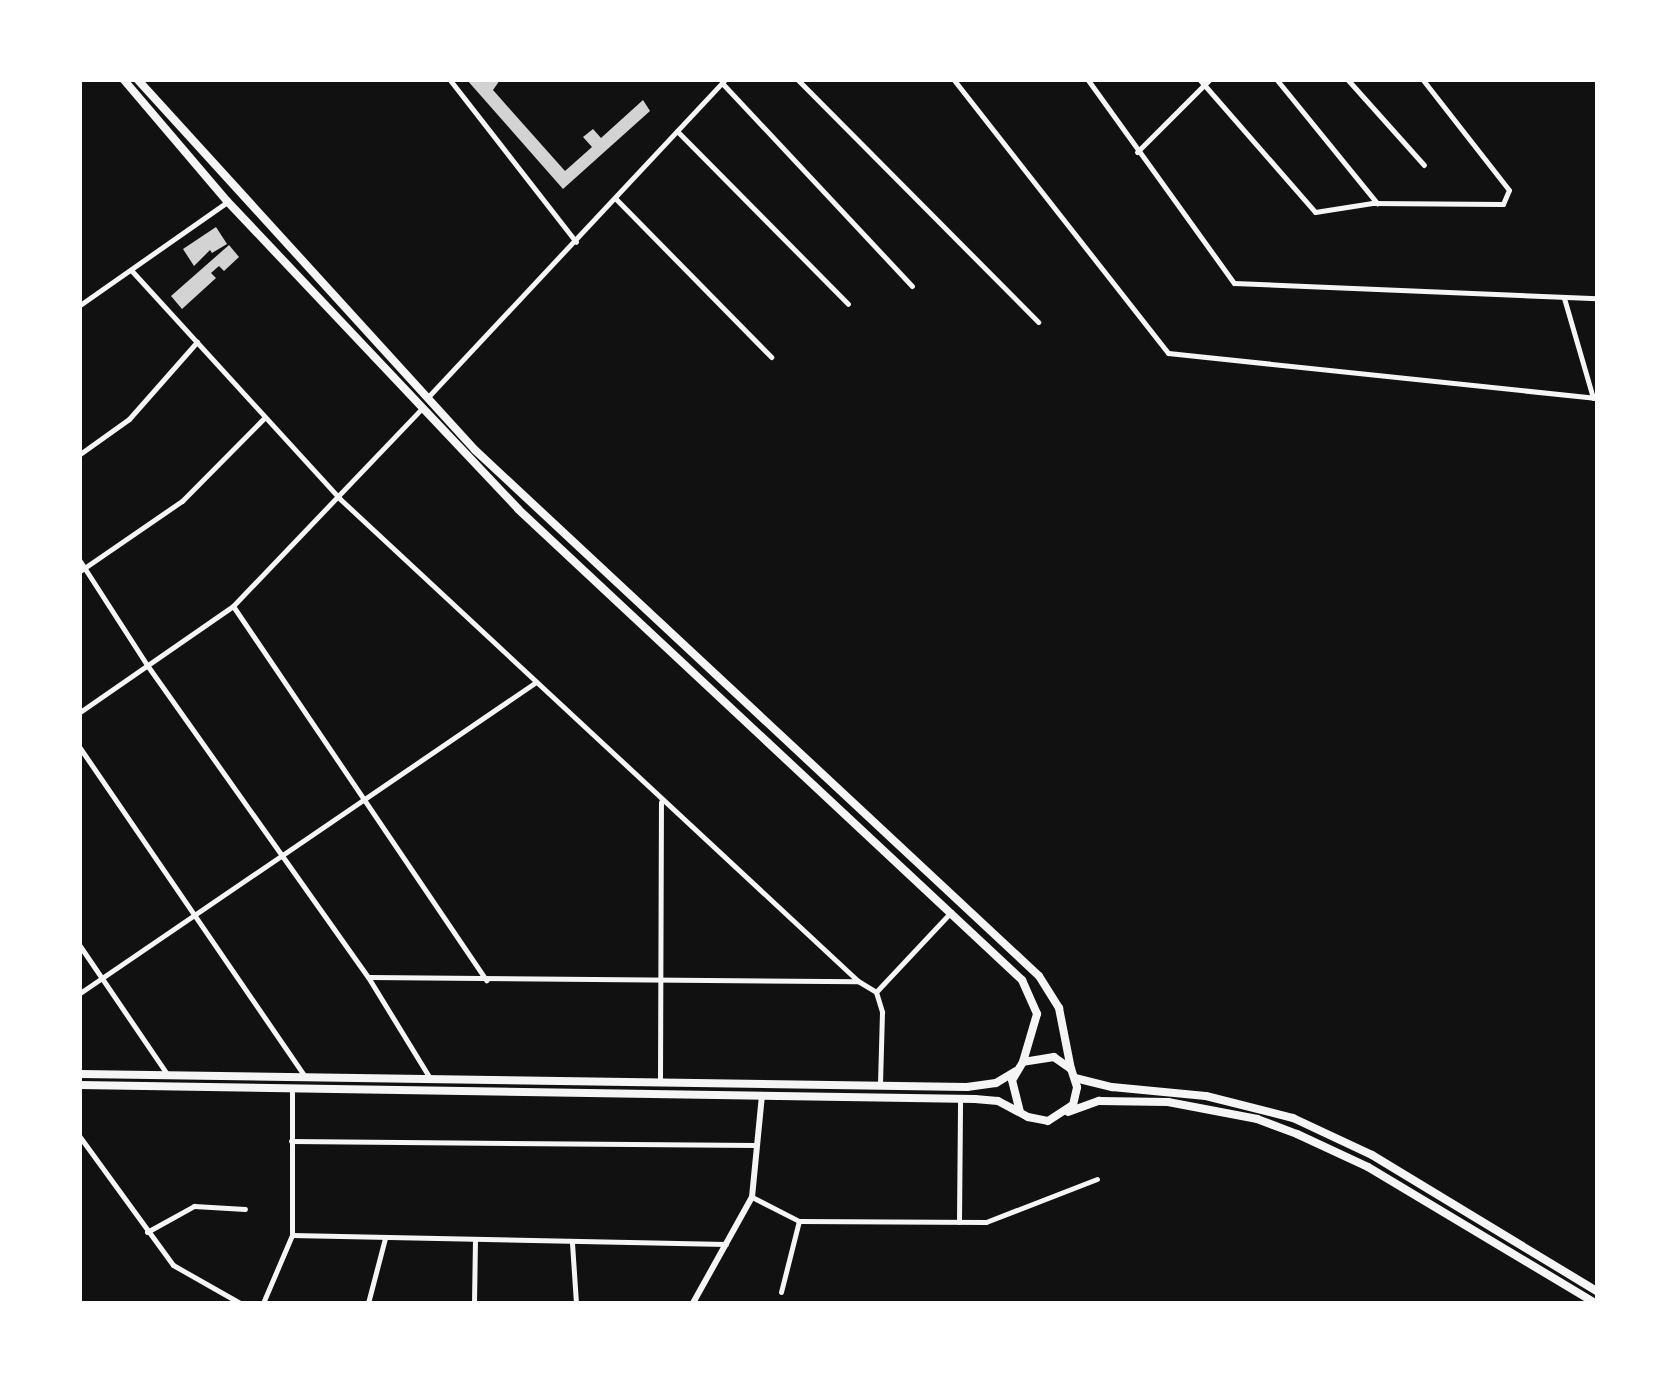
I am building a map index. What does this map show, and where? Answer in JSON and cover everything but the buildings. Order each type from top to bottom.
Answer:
[{"type":"main road","points":[[80,1074],[981,1086],[1016,1070],[1023,1062],[1036,1026],[1030,991],[951,912],[568,557],[421,409],[227,201],[124,80]]},
{"type":"main road","points":[[138,80],[426,399],[802,757],[1039,976],[1059,1008],[1073,1073],[1076,1096],[1067,1113]]},
{"type":"main road","points":[[794,766],[802,757]]},
{"type":"main road","points":[[1023,1062],[1054,1057],[1073,1073],[1112,1087],[1206,1096],[1293,1118],[1372,1155],[1597,1291]]},
{"type":"main road","points":[[1016,1070],[1011,1091],[1020,1111]]},
{"type":"main road","points":[[80,1085],[960,1099],[998,1101],[1038,1121],[1099,1101],[1137,1099],[1257,1119],[1331,1147],[1595,1303]]},
{"type":"street","points":[[798,80],[1038,322]]},
{"type":"street","points":[[954,80],[1168,353],[1595,398],[1564,298]]},
{"type":"street","points":[[1088,80],[1230,278],[1241,286],[1597,298]]},
{"type":"street","points":[[1277,80],[1377,203]]},
{"type":"street","points":[[1348,80],[1424,165]]},
{"type":"street","points":[[1137,152],[1204,82],[1309,209],[1323,213],[1377,203],[1503,204],[1509,198],[1509,190],[1455,114],[1423,80]]},
{"type":"street","points":[[453,81],[576,242]]},
{"type":"street","points":[[426,399],[724,82],[912,286]]},
{"type":"street","points":[[677,131],[848,304]]},
{"type":"street","points":[[615,198],[771,357]]},
{"type":"street","points":[[80,305],[227,201]]},
{"type":"street","points":[[131,270],[339,498],[661,801],[858,981],[876,992],[882,1012],[880,1084]]},
{"type":"street","points":[[80,454],[129,419],[197,342]]},
{"type":"street","points":[[80,712],[233,606],[421,409]]},
{"type":"street","points":[[82,570],[182,501],[265,417]]},
{"type":"street","points":[[80,561],[82,570],[147,665],[368,977],[431,1079]]},
{"type":"street","points":[[233,606],[367,799],[487,981]]},
{"type":"street","points":[[80,993],[536,682]]},
{"type":"street","points":[[80,748],[192,916],[306,1077]]},
{"type":"street","points":[[660,1081],[661,801]]},
{"type":"street","points":[[876,992],[951,912]]},
{"type":"street","points":[[80,946],[168,1075]]},
{"type":"street","points":[[368,977],[487,981],[858,981]]},
{"type":"street","points":[[263,1303],[292,1235],[292,1089]]},
{"type":"street","points":[[693,1303],[752,1197],[762,1095]]},
{"type":"street","points":[[959,1222],[960,1099]]},
{"type":"street","points":[[80,1137],[173,1265],[240,1303]]},
{"type":"street","points":[[291,1141],[756,1145]]},
{"type":"street","points":[[752,1197],[799,1221],[959,1222],[1012,1215],[1097,1179]]},
{"type":"street","points":[[147,1232],[194,1206],[245,1209]]},
{"type":"street","points":[[781,1292],[799,1221]]},
{"type":"street","points":[[292,1235],[728,1244]]},
{"type":"street","points":[[368,1303],[385,1238]]},
{"type":"street","points":[[474,1303],[475,1239]]},
{"type":"street","points":[[572,1243],[576,1303]]}]
